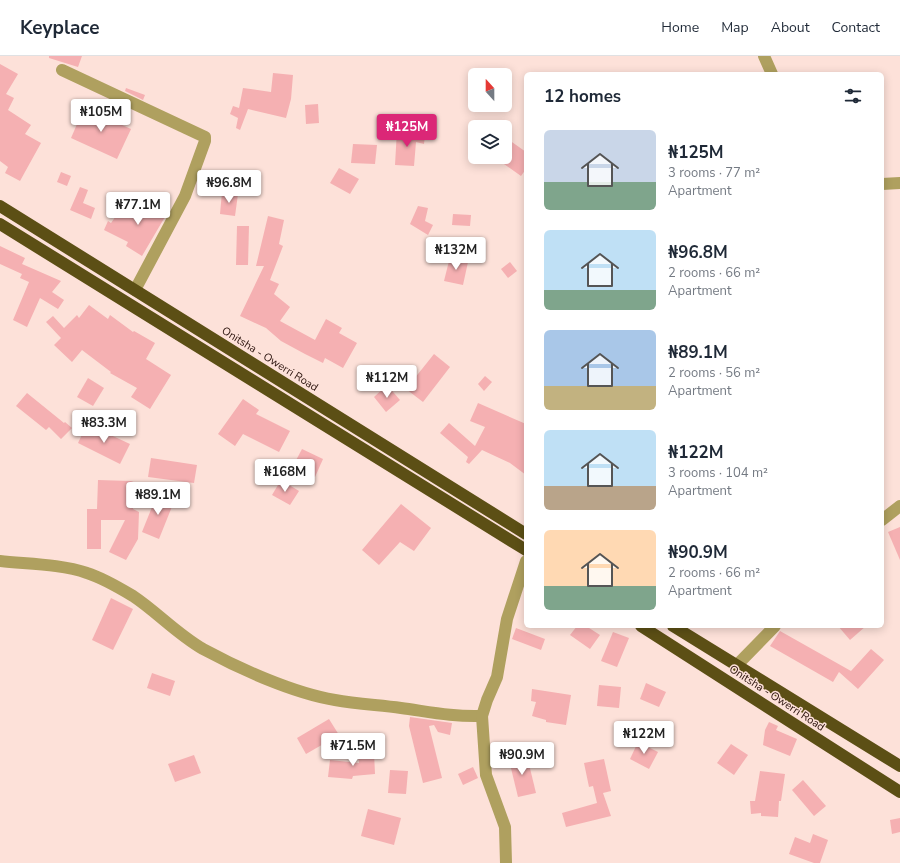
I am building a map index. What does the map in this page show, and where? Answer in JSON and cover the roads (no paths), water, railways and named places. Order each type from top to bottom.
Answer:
[{"type":"highway","name":"Onitsha - Owerri Road","points":[[0,206],[524,533]]},
{"type":"highway","points":[[0,224],[524,549]]},
{"type":"highway","name":"Onitsha - Owerri Road","points":[[644,628],[900,792]]},
{"type":"highway","name":"Onitsha - Owerri Road","points":[[677,628],[900,766]]},
{"type":"street","points":[[764,56],[771,72]]},
{"type":"street","points":[[62,70],[205,136],[205,141],[185,196],[135,290]]},
{"type":"street","points":[[884,184],[900,183]]},
{"type":"street","points":[[884,518],[900,506]]},
{"type":"street","points":[[0,561],[70,569],[103,579],[148,607],[202,648],[263,677],[292,688],[334,700],[412,709],[454,716],[482,716]]},
{"type":"street","points":[[506,863],[505,826],[486,775],[483,757],[482,716],[497,677],[507,619],[524,567]]},
{"type":"street","points":[[737,665],[773,628]]}]
